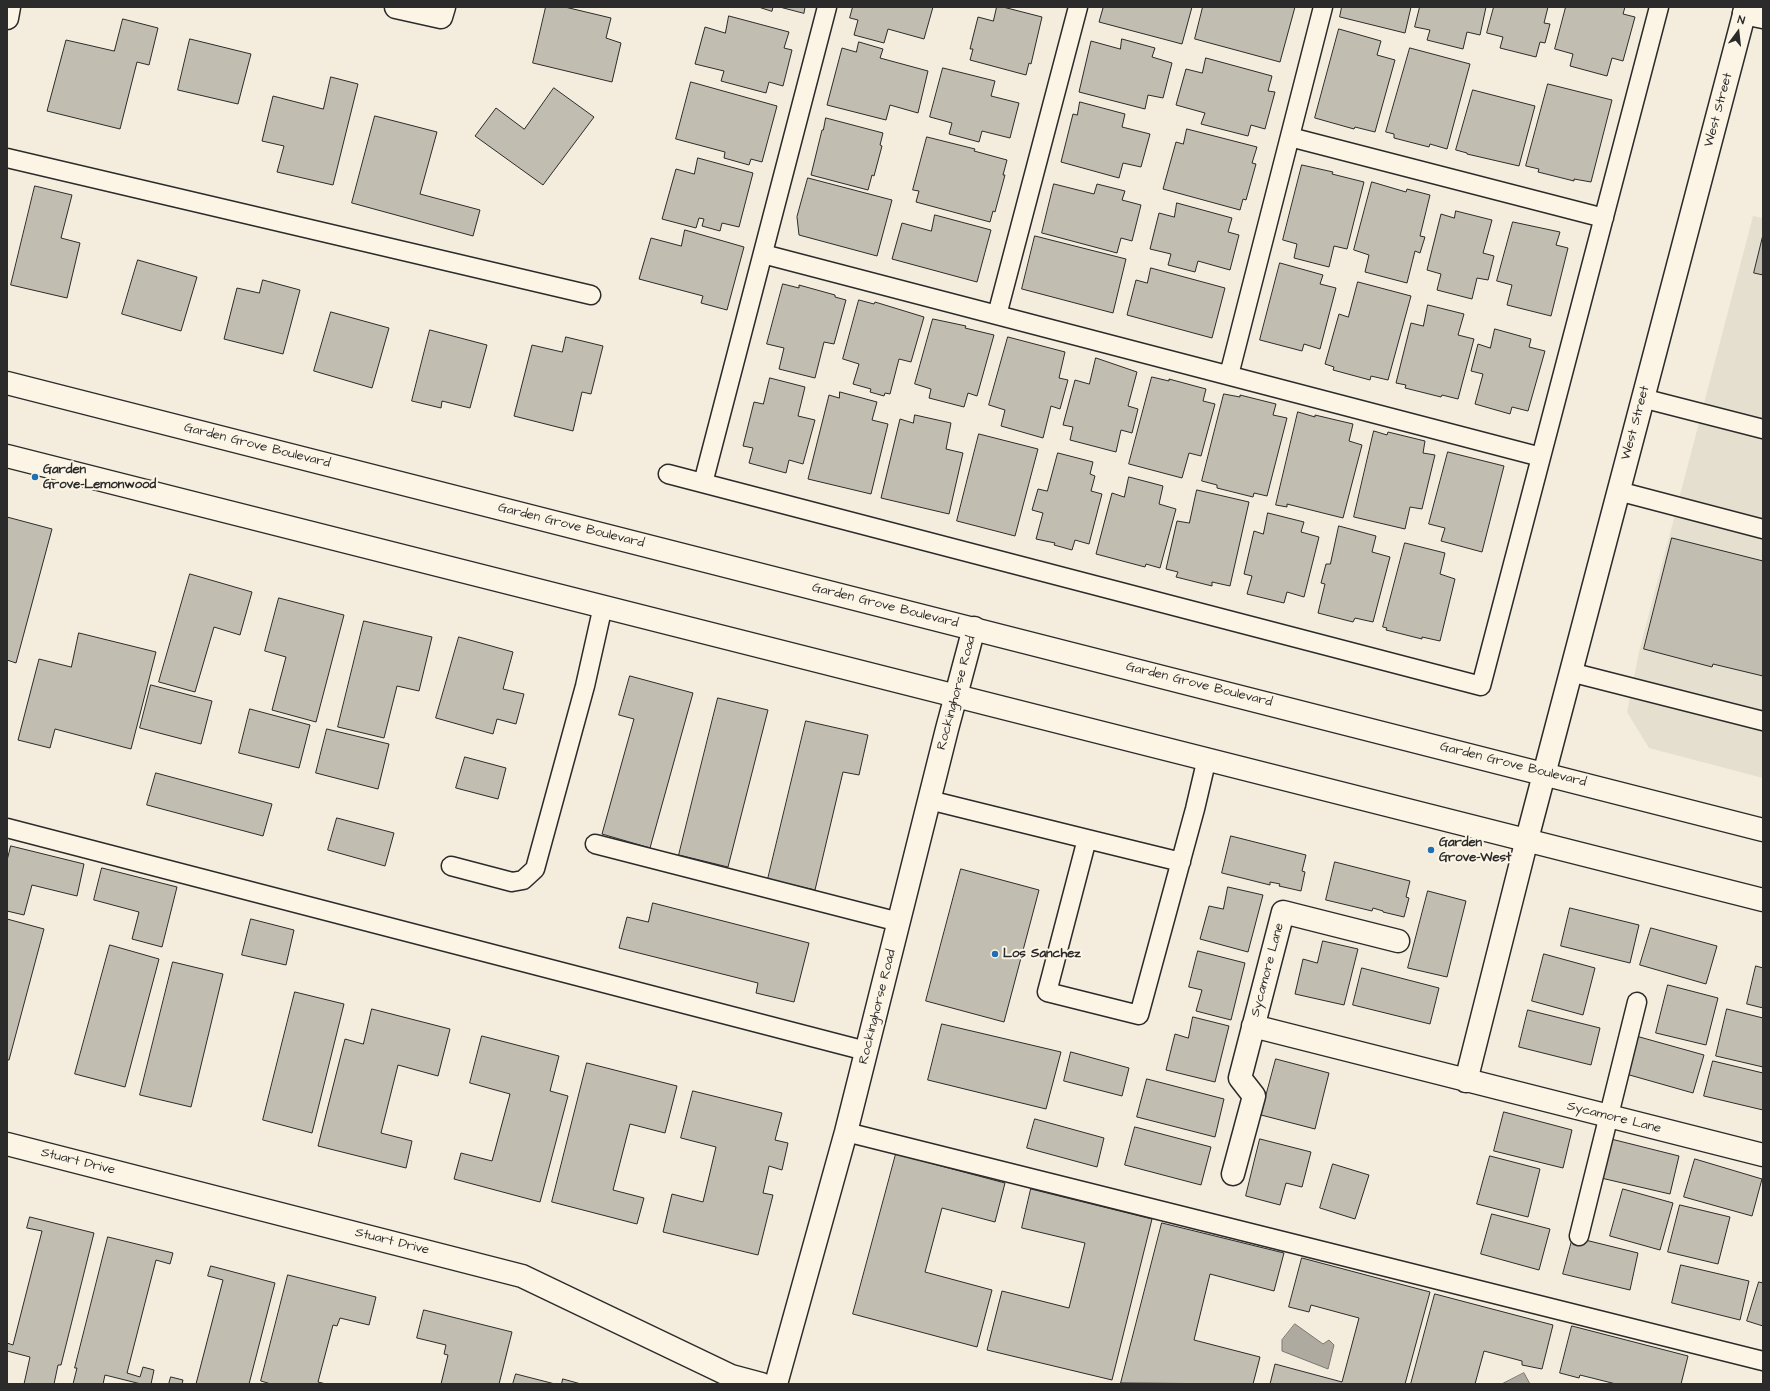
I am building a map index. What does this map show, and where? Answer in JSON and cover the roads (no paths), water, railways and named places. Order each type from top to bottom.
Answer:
[{"type":"main road","points":[[7,18],[8,7]]},
{"type":"main road","points":[[396,7],[443,12]]},
{"type":"main road","name":"West Street","points":[[1527,839],[1642,398],[1751,12]]},
{"type":"main road","name":"Garden Grove Boulevard","points":[[7,383],[1544,773],[1763,830]]},
{"type":"main road","points":[[7,456],[1207,758],[1763,900]]},
{"type":"main road","name":"Rockinghorse Road","points":[[776,1384],[846,1132],[955,695],[974,628]]},
{"type":"main road","points":[[1466,1081],[1527,839]]},
{"type":"main road","name":"Sycamore Lane","points":[[1233,1174],[1254,1096],[1240,1078],[1283,912],[1398,941]]},
{"type":"main road","name":"Sycamore Lane","points":[[1253,1026],[1763,1155]]},
{"type":"main road","name":"Stuart Drive","points":[[7,1144],[522,1276],[731,1376],[761,1384]]},
{"type":"lane","points":[[703,483],[827,7]]},
{"type":"lane","points":[[997,315],[1078,7]]},
{"type":"lane","points":[[1229,375],[1323,7]]},
{"type":"lane","points":[[668,474],[1481,686],[1659,7]]},
{"type":"lane","points":[[1290,137],[1604,218]]},
{"type":"lane","points":[[7,158],[591,295]]},
{"type":"lane","points":[[763,254],[1541,457]]},
{"type":"lane","points":[[1642,398],[1763,429]]},
{"type":"lane","points":[[1618,491],[1763,529]]},
{"type":"lane","points":[[451,866],[512,882],[523,880],[535,869],[585,686],[603,606]]},
{"type":"lane","points":[[1570,672],[1763,720]]},
{"type":"lane","points":[[1087,839],[1047,992],[1139,1015],[1181,862],[1207,758]]},
{"type":"lane","points":[[929,800],[1181,862]]},
{"type":"lane","points":[[7,828],[866,1051]]},
{"type":"lane","points":[[595,844],[899,922]]},
{"type":"lane","points":[[1579,1236],[1637,1002]]},
{"type":"lane","points":[[846,1132],[1763,1361]]},
{"type":"place","name":"Garden Grove-Lemonwood","points":[[35,477]]},
{"type":"place","name":"Garden Grove-West","points":[[1431,850]]},
{"type":"place","name":"Los Sanchez","points":[[995,954]]}]
